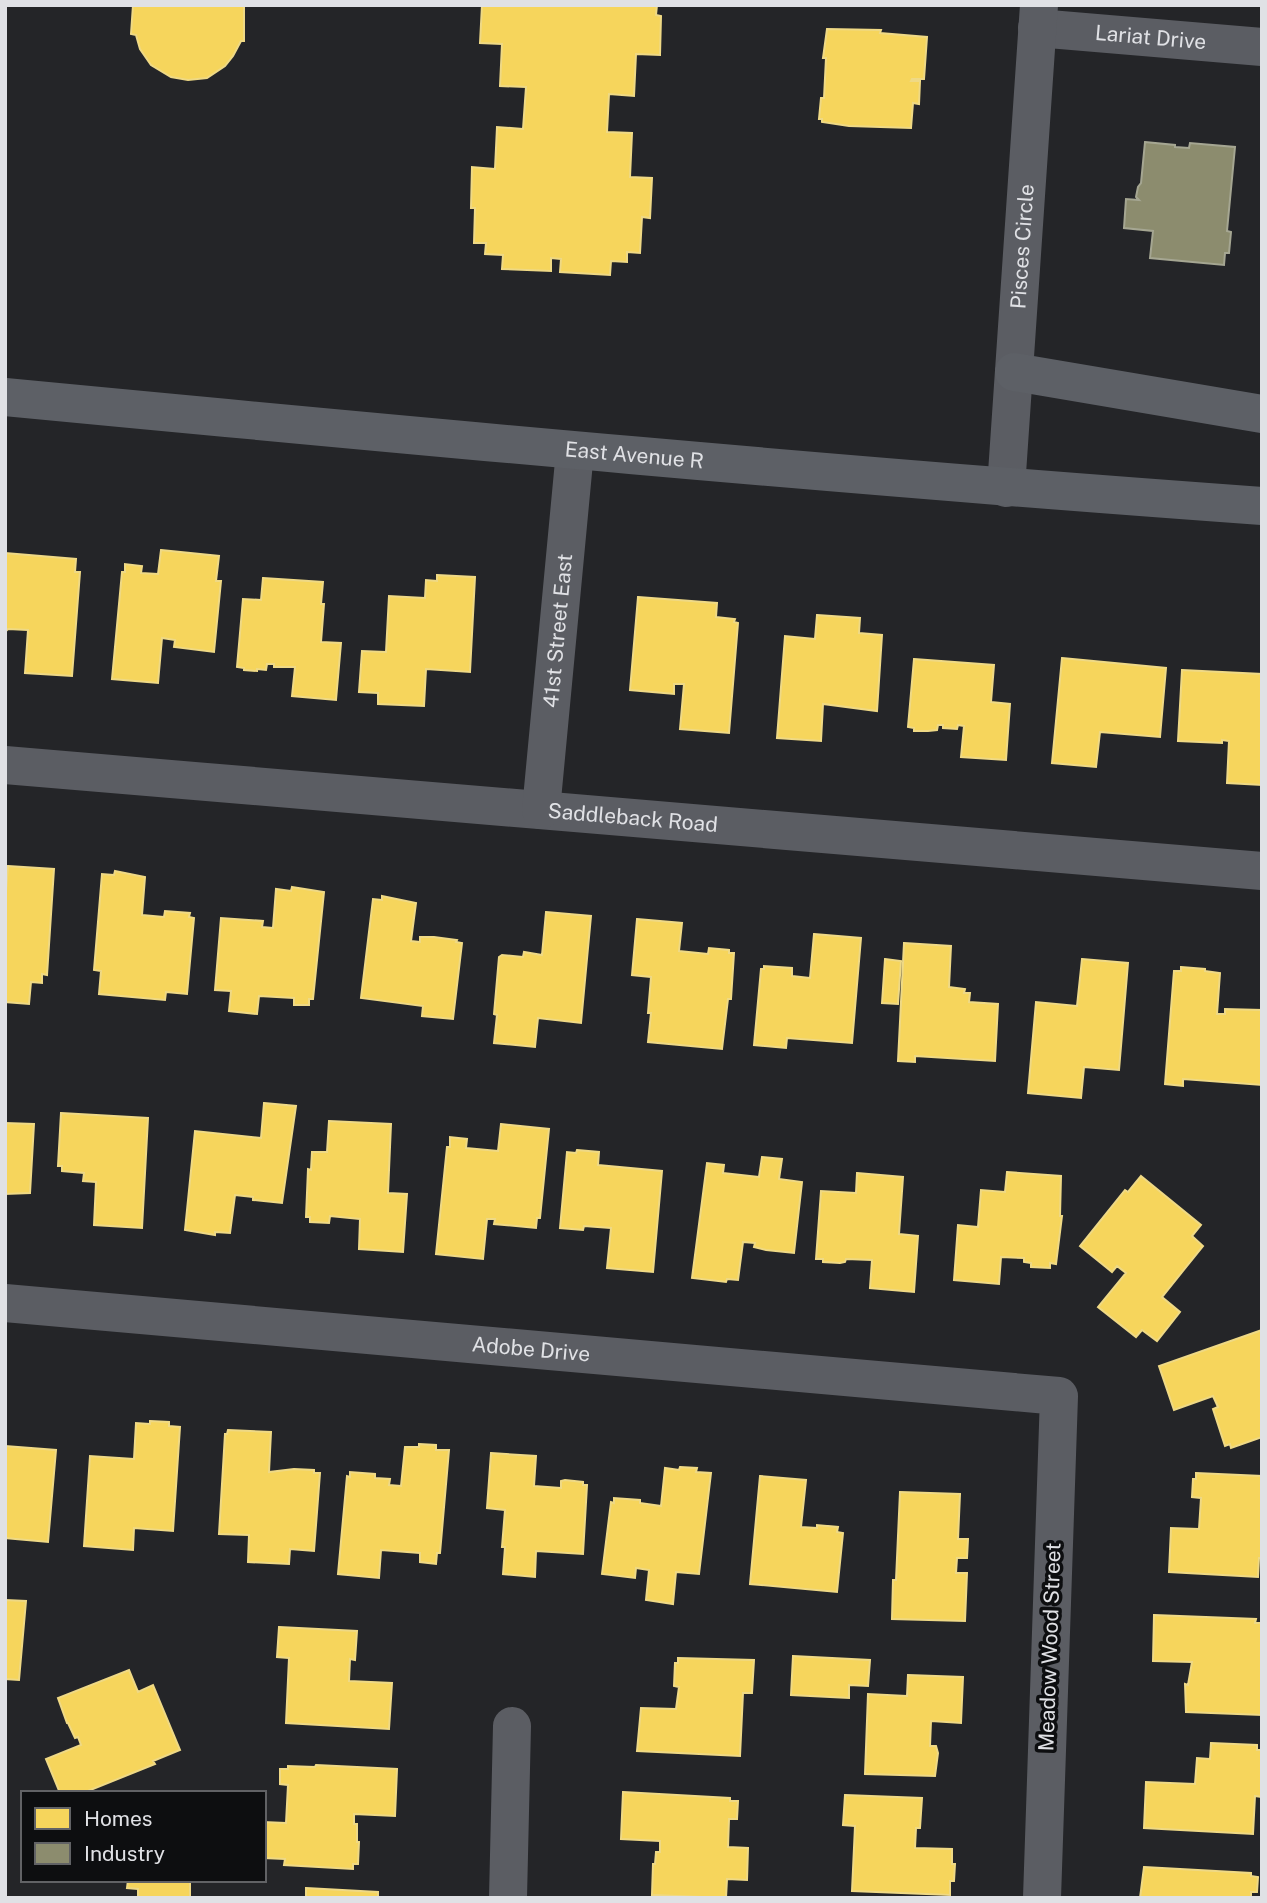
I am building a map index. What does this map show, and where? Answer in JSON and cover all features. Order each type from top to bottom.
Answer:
[{"type":"main road","points":[[1013,372],[1262,414]]},
{"type":"main road","name":"East Avenue R","points":[[5,397],[575,452],[1006,488],[1262,506]]},
{"type":"street","name":"Lariat Drive","points":[[1038,17],[1262,47]]},
{"type":"street","name":"Pisces Circle","points":[[1006,488],[1038,17]]},
{"type":"street","name":"41st Street East","points":[[541,810],[575,452]]},
{"type":"street","name":"Saddleback Road","points":[[5,765],[1262,871]]},
{"type":"street","name":"Adobe Drive","points":[[5,1303],[1059,1396]]},
{"type":"street","name":"Meadow Wood Street","points":[[1041,1898],[1059,1396]]},
{"type":"street","points":[[508,1898],[512,1727]]},
{"type":"building: Homes","points":[[133,5],[244,5],[244,41],[241,41],[225,66],[207,78],[188,80],[171,77],[151,65],[140,49],[136,35],[131,34]]},
{"type":"building: Homes","points":[[482,5],[657,5],[656,15],[661,16],[660,55],[636,54],[634,96],[609,94],[607,132],[632,133],[630,177],[652,178],[650,218],[642,217],[640,253],[627,252],[627,262],[611,261],[610,275],[560,272],[561,259],[551,258],[551,271],[502,269],[503,255],[485,254],[486,243],[474,243],[472,167],[495,169],[497,127],[523,129],[526,87],[500,86],[502,44],[480,43]]},
{"type":"building: Homes","points":[[827,29],[881,30],[880,33],[927,37],[924,79],[911,81],[920,81],[919,104],[913,103],[911,128],[849,126],[822,122],[822,119],[819,119],[821,98],[824,98],[826,58],[823,58]]},
{"type":"building: Homes","points":[[161,550],[219,556],[216,581],[221,581],[214,652],[174,647],[175,640],[162,638],[158,683],[112,679],[125,564],[142,566],[141,573],[158,574]]},
{"type":"building: Homes","points":[[5,553],[76,559],[75,572],[80,572],[72,676],[25,673],[28,630],[8,629],[5,632]]},
{"type":"building: Homes","points":[[437,575],[475,577],[470,672],[426,669],[424,706],[378,704],[378,693],[359,692],[362,651],[386,652],[389,596],[425,598],[426,580],[437,581]]},
{"type":"building: Homes","points":[[263,578],[323,582],[321,642],[341,643],[336,700],[292,696],[295,667],[274,667],[274,664],[267,664],[266,670],[257,671],[237,667],[243,599],[261,600]]},
{"type":"building: Homes","points":[[638,597],[717,603],[716,617],[735,619],[734,622],[738,623],[729,733],[680,729],[684,684],[674,684],[674,694],[630,690]]},
{"type":"building: Homes","points":[[817,615],[860,618],[859,633],[882,635],[877,711],[823,704],[821,741],[777,738],[785,636],[815,639]]},
{"type":"building: Homes","points":[[1062,658],[1166,668],[1160,737],[1100,732],[1096,767],[1052,763]]},
{"type":"building: Homes","points":[[914,659],[994,665],[991,702],[1010,704],[1006,760],[961,757],[964,726],[958,725],[957,729],[938,725],[937,730],[928,731],[914,731],[914,728],[908,727]]},
{"type":"building: Homes","points":[[1182,670],[1262,674],[1262,785],[1227,783],[1229,741],[1178,741]]},
{"type":"building: Homes","points":[[8,866],[54,869],[47,975],[42,974],[42,983],[31,982],[29,1004],[5,1002],[5,904]]},
{"type":"building: Homes","points":[[115,871],[145,877],[142,915],[164,917],[165,911],[190,913],[189,917],[194,918],[187,994],[166,992],[165,1000],[99,994],[101,971],[94,970],[102,874],[114,875]]},
{"type":"building: Homes","points":[[292,887],[324,892],[313,999],[309,999],[309,1005],[294,1005],[294,998],[259,996],[257,1014],[229,1011],[231,991],[215,990],[221,918],[263,921],[262,927],[273,928],[276,889],[291,891]]},
{"type":"building: Homes","points":[[382,896],[416,903],[411,941],[420,942],[420,937],[434,937],[462,943],[453,1019],[422,1016],[423,1006],[361,998],[373,899],[382,900]]},
{"type":"building: Homes","points":[[546,912],[591,916],[581,1023],[538,1018],[535,1047],[494,1043],[499,957],[523,957],[524,952],[542,955]]},
{"type":"building: Homes","points":[[637,919],[682,923],[679,951],[708,954],[709,948],[734,953],[731,999],[728,999],[722,1049],[648,1042],[651,977],[632,975]]},
{"type":"building: Homes","points":[[814,934],[861,938],[852,1043],[787,1038],[786,1048],[754,1045],[761,969],[764,969],[764,966],[792,968],[792,976],[810,978]]},
{"type":"building: Homes","points":[[904,943],[951,946],[949,987],[965,989],[964,993],[970,993],[969,1002],[998,1004],[995,1061],[915,1056],[915,1062],[898,1061]]},
{"type":"building: Homes","points":[[885,959],[901,961],[898,1004],[882,1003]]},
{"type":"building: Homes","points":[[1082,959],[1128,963],[1119,1070],[1084,1067],[1081,1098],[1028,1093],[1036,1002],[1077,1006]]},
{"type":"building: Homes","points":[[1181,967],[1220,973],[1217,1014],[1225,1014],[1225,1009],[1262,1010],[1262,1085],[1183,1079],[1183,1086],[1165,1084],[1174,971],[1181,971]]},
{"type":"building: Homes","points":[[264,1103],[296,1106],[282,1203],[235,1195],[230,1233],[215,1232],[215,1235],[185,1230],[195,1131],[261,1138]]},
{"type":"building: Homes","points":[[61,1113],[148,1118],[142,1228],[94,1225],[96,1182],[83,1181],[84,1173],[62,1171],[62,1166],[58,1166]]},
{"type":"building: Homes","points":[[329,1121],[391,1124],[388,1193],[407,1194],[403,1252],[359,1249],[360,1219],[330,1216],[329,1223],[310,1222],[310,1217],[306,1217],[308,1169],[311,1170],[312,1152],[327,1152]]},
{"type":"building: Homes","points":[[5,1123],[34,1124],[30,1193],[5,1194]]},
{"type":"building: Homes","points":[[501,1124],[549,1129],[540,1218],[537,1218],[536,1228],[494,1224],[495,1219],[487,1219],[483,1259],[436,1254],[450,1137],[467,1139],[466,1148],[498,1151]]},
{"type":"building: Homes","points":[[577,1150],[599,1152],[598,1165],[662,1171],[653,1272],[607,1268],[611,1228],[560,1228],[567,1152],[576,1153]]},
{"type":"building: Homes","points":[[762,1157],[782,1159],[779,1179],[802,1182],[794,1253],[766,1250],[754,1247],[755,1243],[743,1242],[738,1280],[727,1279],[726,1282],[692,1278],[707,1163],[724,1165],[723,1173],[759,1177]]},
{"type":"building: Homes","points":[[1007,1172],[1061,1176],[1062,1216],[1056,1264],[1050,1263],[1050,1268],[1031,1267],[1031,1263],[1024,1262],[1024,1258],[1001,1257],[999,1284],[954,1280],[958,1225],[978,1227],[981,1190],[1005,1192]]},
{"type":"building: Homes","points":[[857,1173],[903,1177],[899,1234],[918,1236],[914,1292],[870,1288],[872,1260],[846,1259],[840,1263],[816,1259],[821,1191],[856,1193]]},
{"type":"building: Homes","points":[[1141,1176],[1201,1225],[1192,1236],[1203,1246],[1162,1297],[1180,1312],[1157,1341],[1142,1330],[1136,1337],[1098,1307],[1126,1273],[1117,1266],[1112,1272],[1080,1246],[1125,1190],[1128,1192]]},
{"type":"building: Homes","points":[[1262,1330],[1262,1437],[1231,1448],[1230,1444],[1225,1446],[1213,1409],[1218,1407],[1213,1396],[1174,1410],[1159,1366]]},
{"type":"building: Homes","points":[[150,1421],[169,1422],[169,1426],[180,1427],[173,1531],[134,1528],[133,1550],[84,1546],[90,1456],[134,1459],[136,1423],[150,1424]]},
{"type":"building: Homes","points":[[228,1430],[271,1432],[269,1472],[294,1469],[320,1473],[314,1551],[290,1549],[289,1564],[248,1562],[249,1535],[219,1534],[225,1434]]},
{"type":"building: Homes","points":[[419,1444],[436,1445],[436,1450],[449,1450],[440,1553],[437,1553],[436,1564],[420,1562],[420,1553],[381,1550],[379,1578],[338,1574],[347,1476],[350,1477],[350,1472],[375,1474],[375,1478],[390,1479],[389,1485],[401,1486],[405,1447],[419,1447]]},
{"type":"building: Homes","points":[[5,1446],[56,1450],[48,1542],[5,1538]]},
{"type":"building: Homes","points":[[491,1453],[536,1456],[534,1486],[561,1488],[561,1481],[565,1480],[587,1485],[583,1554],[536,1551],[535,1577],[503,1574],[505,1510],[487,1508]]},
{"type":"building: Homes","points":[[680,1467],[697,1468],[696,1472],[711,1473],[699,1574],[676,1572],[673,1604],[646,1600],[649,1570],[636,1568],[635,1578],[602,1574],[611,1502],[614,1503],[614,1498],[640,1500],[640,1503],[661,1506],[665,1468],[679,1470]]},
{"type":"building: Homes","points":[[1196,1473],[1262,1476],[1262,1558],[1259,1558],[1258,1577],[1169,1572],[1171,1528],[1199,1529],[1201,1498],[1192,1497]]},
{"type":"building: Homes","points":[[760,1476],[806,1480],[801,1527],[838,1527],[837,1532],[843,1533],[837,1592],[750,1584]]},
{"type":"building: Homes","points":[[900,1492],[960,1494],[958,1539],[968,1539],[967,1558],[957,1558],[956,1573],[967,1573],[965,1621],[892,1619]]},
{"type":"building: Homes","points":[[5,1600],[26,1601],[19,1680],[5,1679]]},
{"type":"building: Homes","points":[[1154,1615],[1256,1619],[1255,1623],[1262,1623],[1262,1715],[1186,1712],[1185,1684],[1188,1685],[1192,1662],[1153,1661]]},
{"type":"building: Homes","points":[[279,1627],[357,1631],[355,1660],[350,1659],[349,1681],[392,1683],[389,1729],[286,1723],[289,1658],[277,1657]]},
{"type":"building: Homes","points":[[793,1656],[870,1660],[868,1686],[849,1685],[849,1698],[791,1695]]},
{"type":"building: Homes","points":[[678,1658],[754,1660],[752,1693],[743,1693],[740,1756],[637,1751],[641,1708],[676,1709],[679,1687],[674,1686],[675,1663],[678,1663]]},
{"type":"building: Homes","points":[[129,1670],[138,1692],[153,1685],[180,1750],[153,1761],[155,1764],[88,1791],[59,1791],[46,1759],[81,1745],[67,1723],[58,1698]]},
{"type":"building: Homes","points":[[908,1675],[963,1677],[961,1723],[931,1721],[930,1746],[936,1746],[938,1753],[935,1776],[865,1774],[868,1694],[907,1696]]},
{"type":"building: Homes","points":[[1211,1743],[1257,1745],[1257,1750],[1262,1750],[1262,1797],[1255,1796],[1253,1834],[1144,1828],[1146,1782],[1195,1784],[1197,1758],[1210,1759]]},
{"type":"building: Homes","points":[[288,1766],[397,1769],[395,1816],[354,1814],[359,1842],[358,1864],[353,1864],[353,1869],[284,1865],[285,1859],[266,1858],[266,1822],[286,1823],[288,1785],[280,1784],[280,1769],[288,1769]]},
{"type":"building: Homes","points":[[623,1792],[730,1798],[730,1801],[738,1801],[737,1819],[729,1819],[728,1847],[748,1848],[747,1880],[727,1879],[726,1898],[652,1895],[653,1864],[656,1852],[660,1852],[660,1841],[621,1839]]},
{"type":"building: Homes","points":[[845,1795],[922,1798],[920,1828],[916,1828],[915,1848],[952,1849],[952,1864],[955,1864],[954,1881],[950,1881],[950,1895],[852,1891],[855,1826],[843,1825]]},
{"type":"building: Homes","points":[[1144,1867],[1251,1873],[1251,1876],[1258,1877],[1257,1892],[1251,1892],[1251,1898],[1140,1898]]},
{"type":"building: Homes","points":[[128,1882],[190,1882],[190,1898],[138,1898],[138,1889],[127,1888]]},
{"type":"building: Homes","points":[[306,1888],[378,1892],[378,1898],[306,1898]]},
{"type":"building: Industry","points":[[1145,142],[1189,148],[1190,143],[1235,147],[1227,231],[1231,232],[1229,253],[1225,253],[1224,265],[1150,258],[1153,231],[1124,228],[1126,199],[1139,200],[1136,197],[1141,183]]}]
